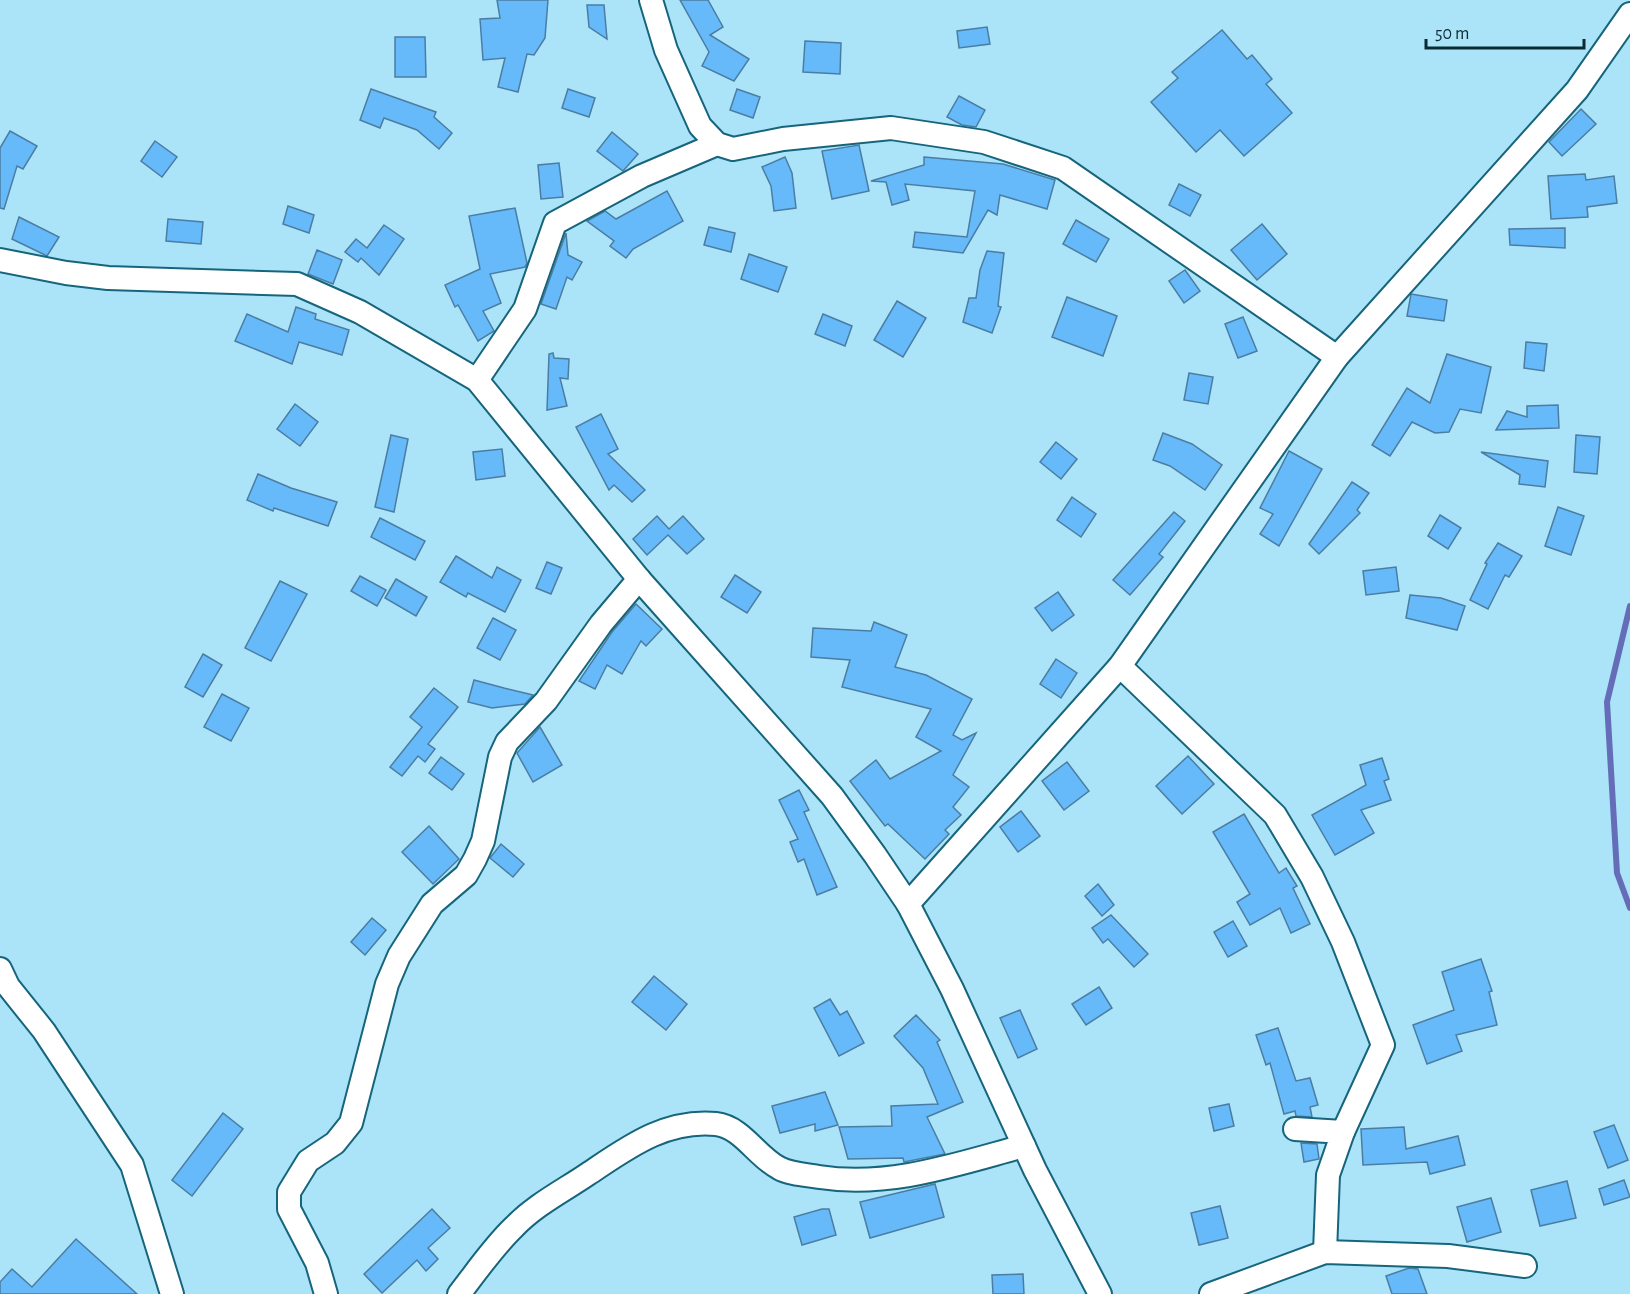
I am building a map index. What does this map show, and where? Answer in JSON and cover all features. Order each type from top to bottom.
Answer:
[{"type":"street","points":[[651,0],[666,50],[700,126],[717,144],[733,149],[783,139],[891,128],[984,142],[1063,168],[1337,357]]},
{"type":"street","points":[[908,904],[1120,666],[1337,357],[1577,90],[1630,14]]},
{"type":"street","points":[[477,380],[525,309],[555,223],[642,176],[717,144]]},
{"type":"street","points":[[0,260],[66,273],[108,278],[297,284],[360,312],[477,380],[639,579],[832,796],[908,904],[952,989],[1024,1146],[1100,1294]]},
{"type":"street","points":[[326,1294],[317,1263],[289,1209],[289,1192],[308,1161],[335,1143],[351,1123],[387,984],[399,956],[432,904],[466,874],[475,859],[483,841],[500,757],[507,742],[546,701],[601,624],[639,579]]},
{"type":"street","points":[[1120,666],[1275,815],[1312,877],[1339,933],[1383,1045],[1343,1132],[1328,1175],[1325,1252]]},
{"type":"street","points":[[0,969],[8,986],[44,1031],[132,1165],[172,1294]]},
{"type":"street","points":[[459,1294],[494,1247],[515,1225],[547,1200],[626,1146],[668,1128],[715,1124],[727,1127],[779,1168],[821,1177],[873,1180],[919,1174],[1024,1146]]},
{"type":"street","points":[[1295,1129],[1343,1132]]},
{"type":"street","points":[[1211,1294],[1325,1252],[1448,1256],[1525,1266]]},
{"type":"building","points":[[497,0],[548,0],[545,38],[534,55],[527,54],[518,92],[498,87],[505,58],[483,60],[480,19],[500,18]]},
{"type":"building","points":[[680,0],[708,0],[723,27],[710,35],[749,59],[734,81],[702,66],[709,52]]},
{"type":"building","points":[[587,5],[604,5],[607,39],[589,27]]},
{"type":"building","points":[[987,27],[990,44],[959,48],[957,31]]},
{"type":"building","points":[[1222,30],[1247,59],[1252,55],[1272,79],[1266,84],[1292,113],[1244,156],[1220,130],[1196,152],[1151,102],[1178,78],[1172,72]]},
{"type":"building","points":[[395,37],[425,37],[426,77],[395,77]]},
{"type":"building","points":[[805,41],[841,43],[840,74],[803,72]]},
{"type":"building","points":[[371,89],[436,112],[434,117],[452,133],[439,149],[417,130],[384,118],[380,128],[360,120]]},
{"type":"building","points":[[568,89],[595,98],[589,117],[562,108]]},
{"type":"building","points":[[737,89],[760,97],[753,118],[730,110]]},
{"type":"building","points":[[959,96],[985,110],[976,127],[962,125],[947,117]]},
{"type":"building","points":[[1581,109],[1596,124],[1562,156],[1549,142]]},
{"type":"building","points":[[10,131],[37,146],[23,169],[17,166],[4,209],[0,208],[0,148]]},
{"type":"building","points":[[612,132],[638,154],[623,171],[597,151]]},
{"type":"building","points":[[155,141],[177,157],[162,177],[141,161]]},
{"type":"building","points":[[859,145],[869,191],[832,199],[822,151]]},
{"type":"building","points":[[785,157],[792,173],[796,208],[774,211],[771,186],[762,167]]},
{"type":"building","points":[[924,157],[1003,164],[1055,180],[1047,209],[1000,195],[997,215],[988,210],[963,253],[913,247],[915,232],[967,237],[975,191],[905,184],[909,200],[892,205],[886,182],[871,181],[924,165]]},
{"type":"building","points":[[559,163],[563,197],[541,199],[538,165]]},
{"type":"building","points":[[1585,174],[1586,180],[1614,176],[1617,203],[1587,207],[1588,217],[1551,219],[1548,176]]},
{"type":"building","points":[[1179,184],[1201,195],[1190,216],[1169,205]]},
{"type":"building","points":[[667,191],[683,221],[633,249],[626,258],[610,246],[614,241],[587,221],[605,211],[616,219]]},
{"type":"building","points":[[288,206],[314,215],[309,233],[283,224]]},
{"type":"building","points":[[515,208],[527,263],[525,267],[490,274],[501,303],[483,311],[494,331],[478,341],[458,305],[455,307],[445,285],[480,269],[469,216]]},
{"type":"building","points":[[19,217],[59,237],[47,256],[12,239]]},
{"type":"building","points":[[168,219],[203,222],[201,244],[166,241]]},
{"type":"building","points":[[1076,220],[1109,239],[1096,262],[1063,244]]},
{"type":"building","points":[[1262,224],[1287,254],[1257,280],[1231,250]]},
{"type":"building","points":[[384,225],[404,239],[379,275],[361,258],[358,262],[345,252],[356,239],[367,248]]},
{"type":"building","points":[[709,227],[735,233],[731,252],[704,245]]},
{"type":"building","points":[[1565,228],[1565,248],[1510,245],[1509,229]]},
{"type":"building","points":[[566,233],[568,255],[582,262],[572,280],[567,277],[556,309],[541,304]]},
{"type":"building","points":[[317,250],[342,260],[333,284],[308,274]]},
{"type":"building","points":[[987,251],[1004,253],[998,306],[1001,307],[992,333],[963,322],[969,298],[976,298],[980,270]]},
{"type":"building","points":[[749,254],[787,267],[778,292],[741,279]]},
{"type":"building","points":[[1185,270],[1200,291],[1184,303],[1169,281]]},
{"type":"building","points":[[1411,294],[1447,300],[1444,321],[1407,316]]},
{"type":"building","points":[[1067,297],[1117,316],[1103,356],[1052,337]]},
{"type":"building","points":[[897,301],[926,318],[903,357],[874,340]]},
{"type":"building","points":[[296,307],[316,314],[315,319],[349,330],[342,355],[299,342],[292,364],[235,341],[247,314],[288,332]]},
{"type":"building","points":[[823,314],[852,326],[845,346],[815,334]]},
{"type":"building","points":[[1243,317],[1257,351],[1238,358],[1225,324]]},
{"type":"building","points":[[1526,342],[1547,344],[1544,371],[1524,368]]},
{"type":"building","points":[[553,353],[554,358],[569,359],[568,379],[560,378],[567,406],[547,410],[549,354]]},
{"type":"building","points":[[1447,354],[1491,367],[1481,413],[1460,409],[1449,432],[1435,433],[1412,422],[1390,456],[1372,445],[1407,388],[1430,403]]},
{"type":"building","points":[[1189,373],[1213,377],[1208,404],[1184,400]]},
{"type":"building","points":[[295,404],[318,422],[300,446],[277,429]]},
{"type":"building","points":[[1558,405],[1559,428],[1496,430],[1507,411],[1527,417],[1527,406]]},
{"type":"building","points":[[601,414],[618,449],[608,454],[645,490],[632,502],[614,485],[609,490],[576,427]]},
{"type":"building","points":[[1163,433],[1192,444],[1222,465],[1205,490],[1170,466],[1153,460]]},
{"type":"building","points":[[391,435],[408,439],[394,512],[375,507]]},
{"type":"building","points":[[1576,435],[1600,437],[1597,474],[1574,472]]},
{"type":"building","points":[[1056,442],[1077,459],[1061,479],[1040,462]]},
{"type":"building","points":[[502,449],[505,476],[476,480],[473,452]]},
{"type":"building","points":[[1289,451],[1322,469],[1279,546],[1260,534],[1273,514],[1260,508]]},
{"type":"building","points":[[1481,452],[1548,461],[1545,487],[1519,484],[1520,475]]},
{"type":"building","points":[[258,474],[291,488],[337,502],[328,526],[274,508],[273,511],[247,500]]},
{"type":"building","points":[[1352,482],[1369,493],[1357,510],[1360,513],[1319,554],[1309,544]]},
{"type":"building","points":[[1072,497],[1096,514],[1081,537],[1057,520]]},
{"type":"building","points":[[1558,507],[1584,516],[1571,555],[1545,546]]},
{"type":"building","points":[[1174,512],[1185,521],[1159,554],[1163,557],[1130,595],[1113,580]]},
{"type":"building","points":[[1440,515],[1461,528],[1448,549],[1428,536]]},
{"type":"building","points":[[657,516],[669,529],[683,516],[704,539],[687,554],[668,535],[647,555],[633,539]]},
{"type":"building","points":[[380,518],[425,541],[415,560],[371,537]]},
{"type":"building","points":[[1498,543],[1522,556],[1509,577],[1505,575],[1488,609],[1470,600],[1487,564],[1485,563]]},
{"type":"building","points":[[456,556],[492,578],[497,567],[521,580],[505,612],[468,593],[466,597],[440,582]]},
{"type":"building","points":[[547,562],[562,568],[551,594],[536,588]]},
{"type":"building","points":[[1396,567],[1399,591],[1366,595],[1363,571]]},
{"type":"building","points":[[735,575],[761,592],[747,613],[721,597]]},
{"type":"building","points":[[360,576],[386,590],[377,606],[351,591]]},
{"type":"building","points":[[396,579],[427,597],[416,616],[385,598]]},
{"type":"building","points":[[280,581],[307,594],[271,661],[245,648]]},
{"type":"building","points":[[1058,592],[1074,615],[1052,631],[1035,608]]},
{"type":"building","points":[[1410,595],[1441,598],[1465,606],[1457,630],[1406,618]]},
{"type":"building","points":[[636,604],[662,629],[646,646],[641,641],[622,674],[607,665],[595,689],[579,681],[612,632]]},
{"type":"building","points":[[493,618],[516,630],[500,660],[477,648]]},
{"type":"building","points":[[874,622],[907,635],[895,667],[926,675],[972,699],[953,735],[962,740],[976,733],[953,775],[969,787],[953,807],[961,815],[945,830],[949,834],[925,859],[888,824],[885,826],[850,781],[876,760],[890,779],[941,751],[916,737],[931,709],[842,687],[850,660],[811,657],[813,628],[871,631]]},
{"type":"building","points":[[203,654],[222,665],[203,697],[185,687]]},
{"type":"building","points":[[1056,659],[1077,673],[1061,698],[1040,684]]},
{"type":"building","points":[[474,680],[533,695],[525,704],[492,708],[468,702]]},
{"type":"building","points":[[434,688],[458,707],[428,744],[435,749],[425,762],[418,756],[402,776],[390,767],[422,727],[410,717]]},
{"type":"building","points":[[222,694],[249,708],[231,741],[204,727]]},
{"type":"building","points":[[540,727],[562,765],[533,782],[517,753]]},
{"type":"building","points":[[1188,756],[1214,784],[1182,814],[1156,786]]},
{"type":"building","points":[[441,757],[464,774],[452,790],[429,773]]},
{"type":"building","points":[[1382,758],[1389,779],[1384,781],[1391,800],[1361,810],[1374,833],[1335,855],[1312,815],[1366,785],[1360,765]]},
{"type":"building","points":[[1067,762],[1089,791],[1064,810],[1042,781]]},
{"type":"building","points":[[799,790],[809,810],[804,812],[837,887],[817,895],[804,859],[798,862],[790,842],[798,839],[779,800]]},
{"type":"building","points":[[1021,811],[1040,836],[1018,852],[1000,827]]},
{"type":"building","points":[[1244,814],[1279,873],[1286,868],[1297,886],[1293,888],[1310,924],[1291,933],[1280,908],[1250,925],[1237,902],[1250,894],[1213,832]]},
{"type":"building","points":[[429,826],[459,859],[433,884],[402,852]]},
{"type":"building","points":[[501,844],[524,864],[513,877],[490,858]]},
{"type":"building","points":[[1098,884],[1114,905],[1102,916],[1085,896]]},
{"type":"building","points":[[1111,915],[1148,954],[1134,967],[1108,939],[1103,943],[1092,928]]},
{"type":"building","points":[[372,918],[386,930],[365,955],[351,942]]},
{"type":"building","points":[[1233,921],[1247,946],[1228,957],[1214,932]]},
{"type":"building","points":[[1481,959],[1492,991],[1489,992],[1497,1025],[1456,1035],[1462,1051],[1427,1064],[1413,1025],[1454,1010],[1442,972]]},
{"type":"building","points":[[654,976],[687,1004],[666,1030],[632,1002]]},
{"type":"building","points":[[1099,987],[1112,1008],[1086,1025],[1072,1004]]},
{"type":"building","points":[[830,999],[840,1015],[847,1011],[864,1043],[839,1056],[814,1008]]},
{"type":"building","points":[[1020,1010],[1037,1049],[1018,1058],[1000,1018]]},
{"type":"building","points":[[916,1015],[940,1040],[937,1042],[963,1102],[927,1117],[945,1154],[904,1162],[903,1158],[848,1159],[839,1127],[892,1126],[891,1106],[938,1104],[923,1068],[894,1036]]},
{"type":"building","points":[[1278,1028],[1296,1081],[1310,1078],[1318,1105],[1310,1107],[1312,1117],[1296,1116],[1295,1111],[1284,1114],[1270,1063],[1266,1065],[1256,1035]]},
{"type":"building","points":[[825,1092],[838,1125],[815,1131],[815,1124],[780,1133],[772,1106]]},
{"type":"building","points":[[1229,1104],[1234,1126],[1214,1131],[1209,1108]]},
{"type":"building","points":[[223,1113],[243,1129],[192,1196],[172,1180]]},
{"type":"building","points":[[1614,1125],[1628,1160],[1608,1168],[1594,1132]]},
{"type":"building","points":[[1404,1127],[1406,1149],[1458,1136],[1465,1165],[1430,1174],[1427,1162],[1363,1165],[1361,1129]]},
{"type":"building","points":[[1301,1143],[1317,1144],[1319,1159],[1304,1162]]},
{"type":"building","points":[[1624,1180],[1630,1197],[1604,1205],[1599,1189]]},
{"type":"building","points":[[1567,1181],[1576,1218],[1540,1226],[1531,1190]]},
{"type":"building","points":[[935,1184],[944,1217],[870,1238],[860,1202]]},
{"type":"building","points":[[1491,1198],[1501,1232],[1467,1242],[1457,1207]]},
{"type":"building","points":[[1220,1206],[1228,1238],[1199,1245],[1191,1213]]},
{"type":"building","points":[[432,1209],[450,1228],[428,1248],[438,1259],[426,1271],[417,1260],[382,1293],[364,1274]]},
{"type":"building","points":[[829,1209],[836,1235],[802,1245],[794,1217]]},
{"type":"building","points":[[76,1239],[137,1294],[0,1294],[0,1282],[12,1269],[32,1287]]},
{"type":"building","points":[[1409,1268],[1418,1269],[1427,1294],[1392,1294],[1386,1276]]},
{"type":"building","points":[[1023,1274],[1024,1294],[993,1294],[992,1275]]},
{"type":"waterway","points":[[1630,606],[1607,702],[1617,873],[1630,908]]}]
